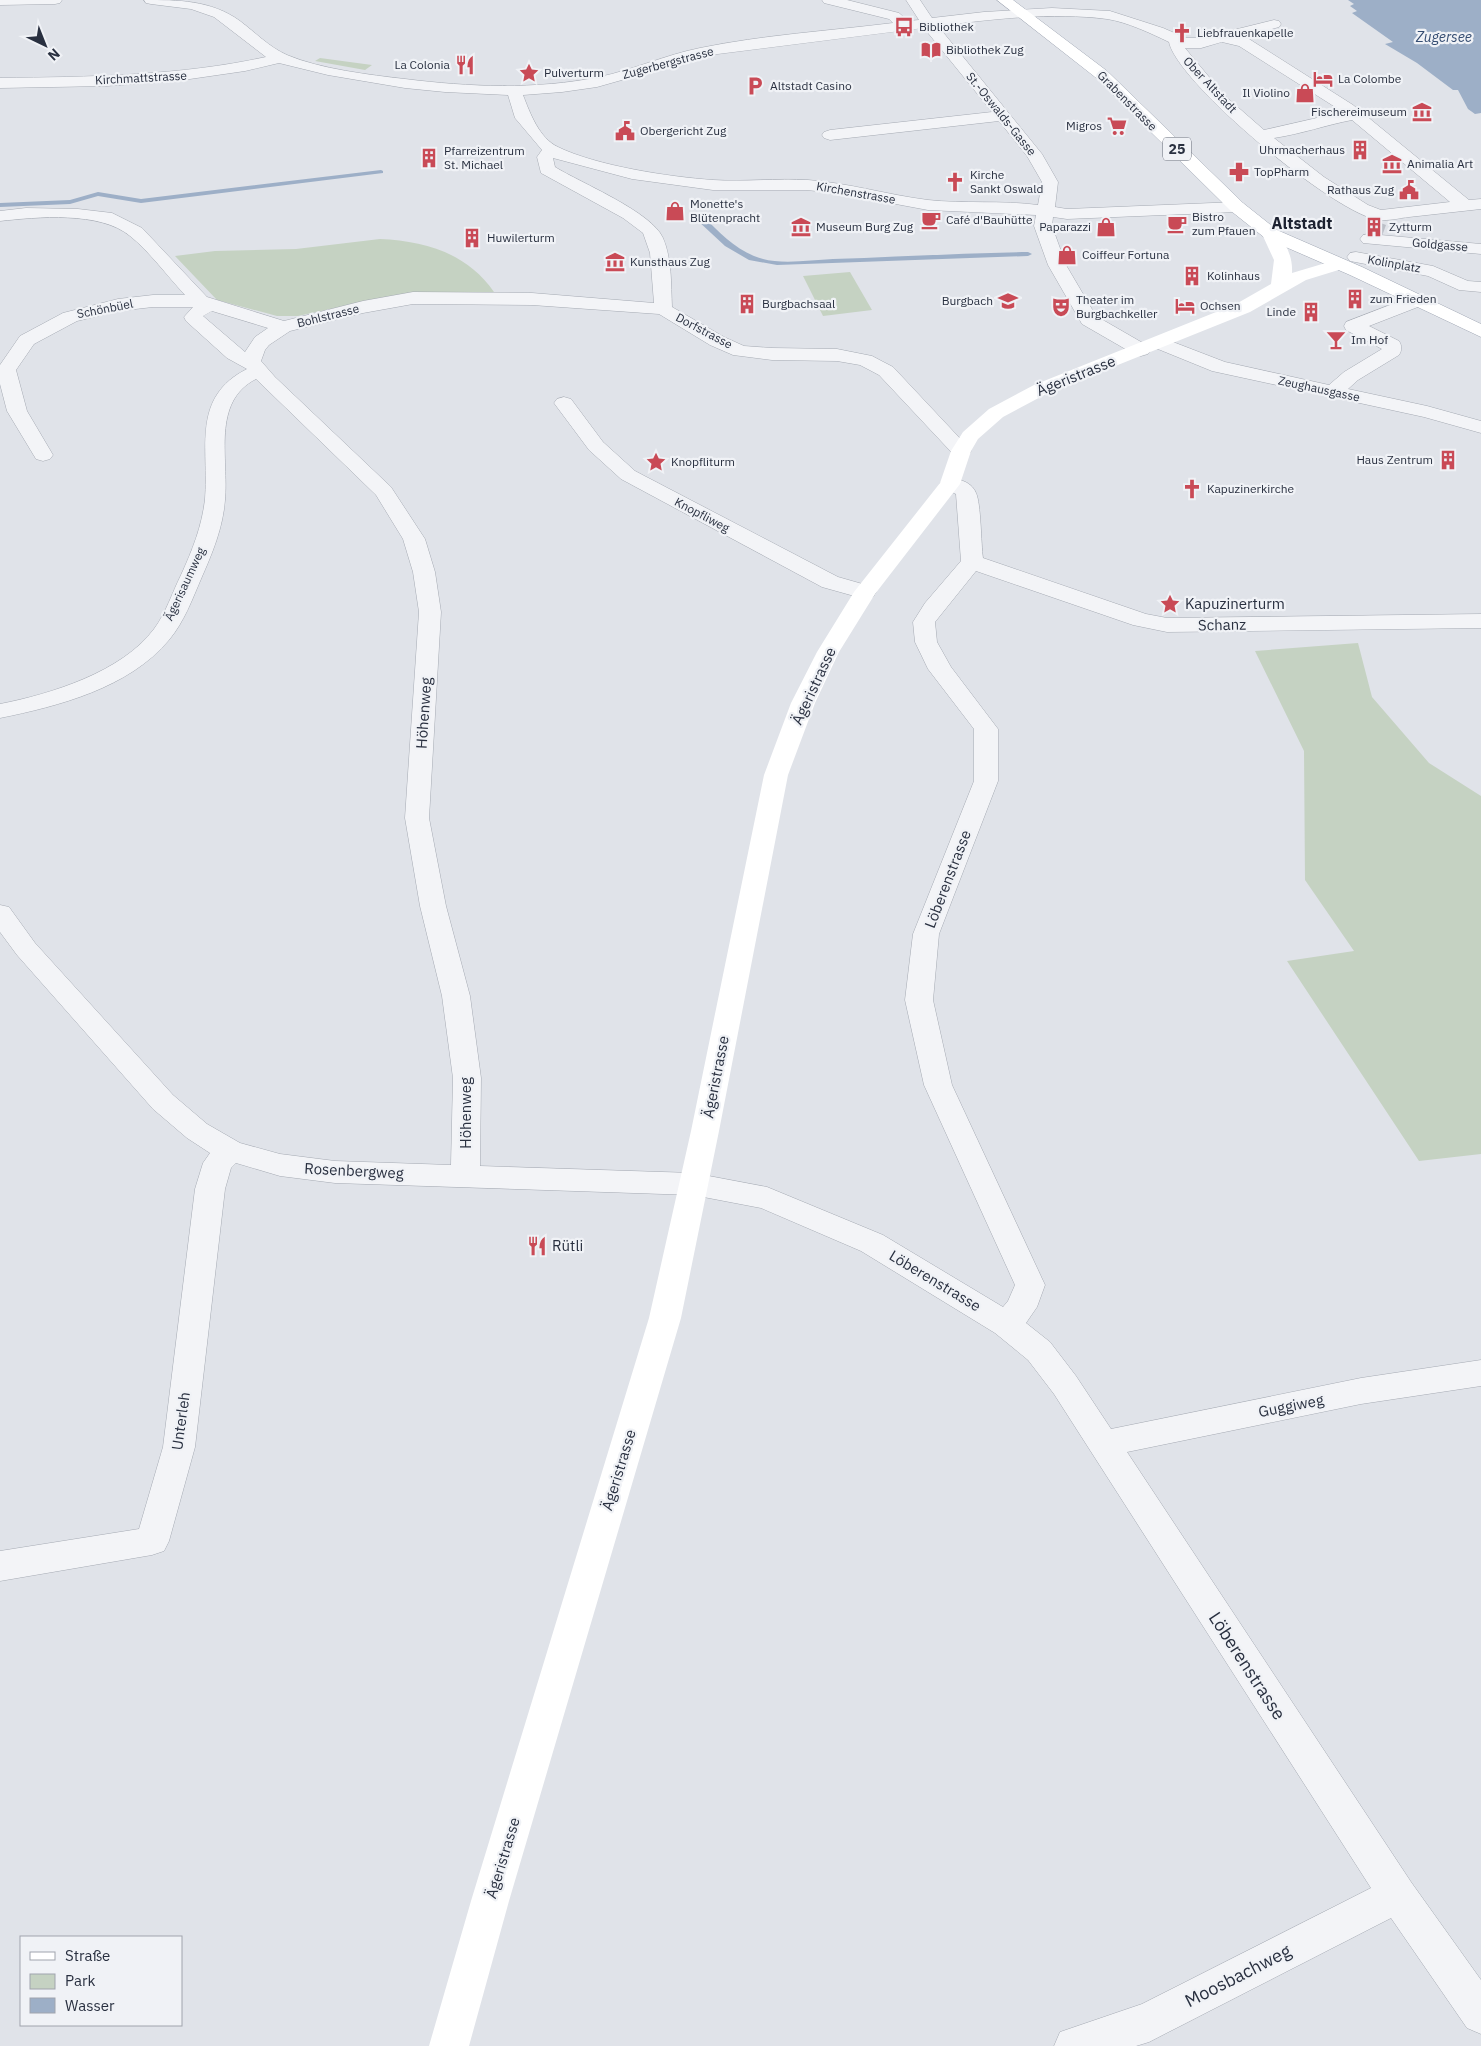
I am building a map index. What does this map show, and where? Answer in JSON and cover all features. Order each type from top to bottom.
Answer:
[{"type":"main road","name":"25","points":[[1004,0],[1022,13]]},
{"type":"main road","name":"Grabenstrasse","points":[[1022,13],[1101,74],[1237,207],[1271,234]]},
{"type":"main road","name":"Kolinplatz","points":[[1271,234],[1416,301]]},
{"type":"main road","points":[[1271,234],[1280,247],[1283,260],[1284,272],[1280,287]]},
{"type":"main road","name":"Kolinplatz","points":[[1243,308],[1300,276],[1339,264]]},
{"type":"main road","name":"25","points":[[1416,301],[1481,331]]},
{"type":"main road","name":"Ägeristrasse","points":[[449,2046],[490,1901],[665,1318],[705,1131],[776,775],[803,703],[828,652],[865,592],[950,484],[960,451],[970,436],[996,413],[1041,389],[1160,343],[1243,308]]},
{"type":"street","points":[[0,1],[55,0]]},
{"type":"street","name":"Zugerbergstrasse","points":[[151,0],[190,5],[220,15],[262,48],[280,58],[329,71],[368,78],[455,87],[514,90],[562,88],[599,82],[686,56],[725,48],[1022,13]]},
{"type":"street","points":[[829,0],[894,16],[906,26]]},
{"type":"street","name":"St.-Oswalds-Gasse","points":[[913,0],[928,24],[1034,154],[1050,182],[1043,226],[1057,265],[1089,320],[1141,350]]},
{"type":"street","name":"Ober Altstadt","points":[[1022,13],[1072,12],[1110,15],[1158,31],[1176,41],[1178,51],[1218,98],[1261,136],[1318,181],[1362,209],[1375,227]]},
{"type":"street","points":[[1176,41],[1201,43],[1274,24]]},
{"type":"street","points":[[1223,38],[1244,42],[1356,115],[1463,204]]},
{"type":"street","name":"Kirchmattstrasse","points":[[0,83],[164,78],[241,68],[280,58]]},
{"type":"street","name":"Kirchenstrasse","points":[[514,90],[523,118],[541,141],[551,150],[589,163],[632,174],[713,185],[806,185],[837,188],[928,205],[1023,208],[1067,214],[1237,207]]},
{"type":"street","points":[[1261,136],[1299,129],[1316,122],[1356,115]]},
{"type":"street","points":[[830,134],[1002,116]]},
{"type":"street","name":"Dorfstrasse","points":[[551,150],[545,157],[547,169],[573,185],[610,203],[637,220],[654,234],[660,262],[663,309],[717,341],[740,350],[772,354],[838,355],[865,360],[886,371],[960,451]]},
{"type":"street","points":[[1375,227],[1463,204],[1481,204]]},
{"type":"street","points":[[0,216],[26,213],[78,214],[106,218],[136,232],[205,303],[193,317],[234,354],[254,367]]},
{"type":"street","name":"Goldgasse","points":[[1375,227],[1481,249]]},
{"type":"street","name":"Kolinplatz","points":[[1339,264],[1356,256],[1375,227]]},
{"type":"street","name":"Kolinplatz","points":[[1356,256],[1433,271]]},
{"type":"street","points":[[1433,271],[1449,265],[1473,266]]},
{"type":"street","points":[[1433,271],[1473,287]]},
{"type":"street","points":[[1448,299],[1442,296],[1473,287]]},
{"type":"street","name":"Bohlstrasse","points":[[205,303],[283,327],[363,306],[413,298],[532,300],[663,309]]},
{"type":"street","name":"Schönbüel","points":[[43,455],[17,411],[6,370],[27,340],[70,317],[118,305],[153,301],[205,303]]},
{"type":"street","points":[[1333,392],[1352,376],[1392,351],[1392,345],[1353,326],[1416,301]]},
{"type":"street","points":[[254,367],[254,350],[266,338],[283,327]]},
{"type":"street","name":"Zeughausgasse","points":[[1160,343],[1219,367],[1427,412],[1481,427]]},
{"type":"street","name":"Ägerisaumweg","points":[[0,711],[48,700],[88,685],[142,655],[161,634],[178,605],[208,532],[215,500],[213,441],[219,410],[232,385],[254,367]]},
{"type":"street","name":"Höhenweg","points":[[254,367],[384,491],[414,539],[424,572],[430,612],[417,818],[432,906],[456,996],[467,1078],[465,1175]]},
{"type":"street","name":"Knopfliweg","points":[[564,402],[596,446],[628,476],[830,582],[865,592]]},
{"type":"street","points":[[950,484],[962,488],[966,493],[972,562]]},
{"type":"street","name":"Schanz","points":[[972,562],[1141,620],[1166,625],[1481,621]]},
{"type":"street","name":"Löberenstrasse","points":[[972,562],[933,608],[924,622],[926,642],[940,669],[986,729],[986,781],[926,934],[919,1000],[938,1085],[1030,1285],[1021,1307],[1006,1324]]},
{"type":"street","name":"Rosenbergweg","points":[[0,913],[26,949],[163,1102],[197,1131],[230,1151],[280,1165],[335,1172],[693,1184]]},
{"type":"street","name":"Unterleh","points":[[0,1566],[152,1541],[179,1448],[210,1189],[218,1163],[230,1151]]},
{"type":"street","name":"Löberenstrasse","points":[[693,1184],[767,1198],[872,1243],[1006,1324],[1039,1351],[1066,1385],[1102,1444],[1397,1895],[1481,2014]]},
{"type":"street","name":"Guggiweg","points":[[1102,1444],[1361,1391],[1481,1373]]},
{"type":"street","name":"Moosbachweg","points":[[1074,2046],[1149,2022],[1397,1895]]},
{"type":"green space","points":[[320,58],[372,65],[365,70],[315,61]]},
{"type":"green space","points":[[380,239],[429,246],[444,252],[471,268],[494,292],[391,296],[298,316],[277,316],[217,300],[175,256],[215,251],[296,249]]},
{"type":"green space","points":[[850,272],[872,310],[823,316],[803,276]]},
{"type":"green space","points":[[1358,643],[1372,697],[1429,763],[1481,796],[1481,1154],[1419,1161],[1287,961],[1354,951],[1305,880],[1304,751],[1255,651]]},
{"type":"water","name":"Zugersee","points":[[1348,0],[1481,0],[1481,113],[1475,114],[1468,109],[1458,90],[1453,90],[1417,63],[1385,44],[1393,42],[1352,13],[1357,11],[1350,6],[1354,4]]},
{"type":"waterway","points":[[0,205],[70,202],[98,194],[141,201],[381,172]]},
{"type":"waterway","points":[[700,218],[728,244],[752,258],[777,263],[1028,254]]},
{"type":"tunnel","points":[[1374,233],[1378,222]]},
{"type":"place","name":"Bibliothek","points":[[904,27]]},
{"type":"place","name":"Liebfrauenkapelle","points":[[1182,33]]},
{"type":"place","name":"Bibliothek Zug","points":[[931,50]]},
{"type":"place","name":"La Colonia","points":[[465,65]]},
{"type":"place","name":"Pulverturm","points":[[529,73]]},
{"type":"place","name":"La Colombe","points":[[1323,79]]},
{"type":"place","name":"Altstadt Casino","points":[[755,86]]},
{"type":"place","name":"Il Violino","points":[[1305,93]]},
{"type":"place","name":"Fischereimuseum","points":[[1422,112]]},
{"type":"place","name":"Migros","points":[[1117,126]]},
{"type":"place","name":"Obergericht Zug","points":[[625,131]]},
{"type":"place","name":"Uhrmacherhaus","points":[[1360,150]]},
{"type":"place","name":"Pfarreizentrum St. Michael","points":[[429,158]]},
{"type":"place","name":"Animalia Art","points":[[1392,164]]},
{"type":"place","name":"TopPharm","points":[[1239,172]]},
{"type":"place","name":"Kirche Sankt Oswald","points":[[955,182]]},
{"type":"place","name":"Rathaus Zug","points":[[1409,190]]},
{"type":"place","name":"Monette's Blütenpracht","points":[[675,211]]},
{"type":"place","name":"Café d'Bauhütte","points":[[931,220]]},
{"type":"place","name":"Bistro zum Pfauen","points":[[1177,224]]},
{"type":"place","name":"Museum Burg Zug","points":[[801,227]]},
{"type":"place","name":"Paparazzi","points":[[1106,227]]},
{"type":"place","name":"Zytturm","points":[[1374,227]]},
{"type":"place","name":"Huwilerturm","points":[[472,238]]},
{"type":"place","name":"Coiffeur Fortuna","points":[[1067,255]]},
{"type":"place","name":"Kunsthaus Zug","points":[[615,262]]},
{"type":"place","name":"Kolinhaus","points":[[1192,276]]},
{"type":"place","name":"zum Frieden","points":[[1355,299]]},
{"type":"place","name":"Burgbach","points":[[1008,301]]},
{"type":"place","name":"Burgbachsaal","points":[[747,304]]},
{"type":"place","name":"Ochsen","points":[[1185,306]]},
{"type":"place","name":"Theater im Burgbachkeller","points":[[1061,307]]},
{"type":"place","name":"Linde","points":[[1311,312]]},
{"type":"place","name":"Im Hof","points":[[1336,340]]},
{"type":"place","name":"Haus Zentrum","points":[[1448,460]]},
{"type":"place","name":"Knopfliturm","points":[[656,462]]},
{"type":"place","name":"Kapuzinerkirche","points":[[1192,489]]},
{"type":"place","name":"Kapuzinerturm","points":[[1170,604]]},
{"type":"place","name":"Rütli","points":[[537,1246]]},
{"type":"district","name":"Altstadt","points":[[1302,223]]}]
